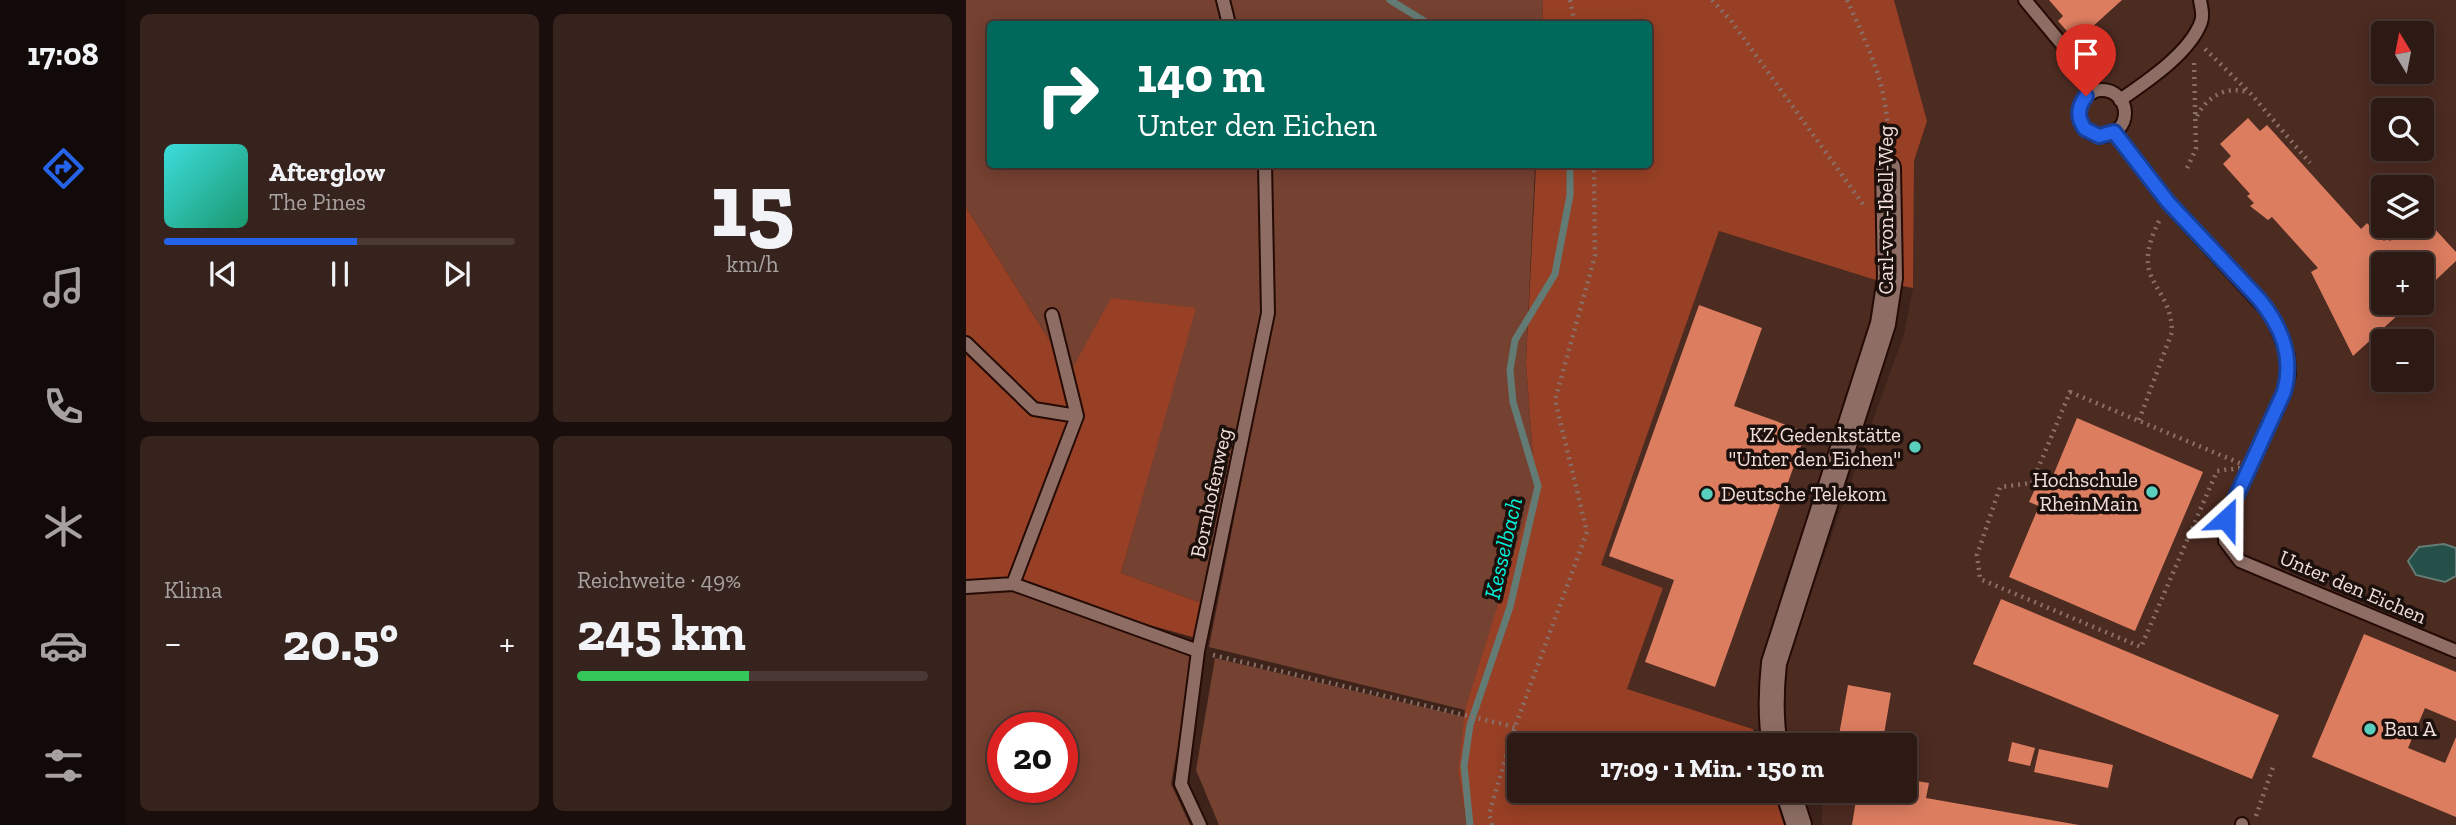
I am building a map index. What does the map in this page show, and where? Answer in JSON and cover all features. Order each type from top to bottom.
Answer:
[{"type":"street","name":"Carl-von-Ibell-Weg","points":[[1773,733],[1771,713],[1774,663],[1883,324],[1890,278],[1888,168]]},
{"type":"street","points":[[1792,803],[1799,825]]},
{"type":"lane","points":[[1223,0],[1228,21]]},
{"type":"lane","points":[[2025,0],[2070,54],[2092,93]]},
{"type":"lane","points":[[2120,100],[2165,66],[2193,36],[2201,24],[2200,0]]},
{"type":"lane","points":[[2104,90],[2120,100],[2124,114],[2120,127],[2114,132],[2099,136],[2085,129],[2079,108],[2086,96],[2104,90]]},
{"type":"lane","name":"Unter den Eichen","points":[[2114,132],[2168,202],[2273,316],[2288,356],[2289,374],[2284,392],[2226,519],[2225,541],[2241,561],[2456,651]]},
{"type":"lane","name":"Bornhofenweg","points":[[1200,825],[1181,784],[1198,651],[1268,313],[1265,168]]},
{"type":"lane","points":[[1013,584],[1077,416],[1052,315]]},
{"type":"lane","points":[[966,343],[1034,409],[1077,416]]},
{"type":"lane","points":[[966,587],[1013,584],[1198,651]]},
{"type":"path","points":[[1570,0],[1574,21]]},
{"type":"path","points":[[1712,0],[1732,22],[1888,239]]},
{"type":"path","name":"Carl-von-Ibell-Weg","points":[[1847,0],[1876,64],[1889,127],[1888,168]]},
{"type":"path","points":[[2193,36],[2251,94],[2310,163]]},
{"type":"path","points":[[2187,168],[2196,149],[2193,36]]},
{"type":"path","points":[[2196,119],[2202,106],[2211,97],[2233,90],[2243,90],[2251,94]]},
{"type":"path","points":[[1492,825],[1489,814],[1515,727],[1587,532],[1555,400],[1595,256],[1594,168]]},
{"type":"path","points":[[2139,420],[2172,332],[2172,318],[2152,281],[2147,253],[2150,239],[2168,202]]},
{"type":"path","points":[[2070,392],[2249,467],[2217,471],[2141,647],[1979,579],[1977,555],[2000,487],[2032,483],[2070,392]]},
{"type":"path","points":[[1198,651],[1515,727]]},
{"type":"path","points":[[2245,825],[2274,764]]},
{"type":"shaded area","points":[[966,0],[1543,0],[1542,21],[987,21],[987,168],[1535,168],[1526,362],[1535,486],[1503,605],[1465,710],[1209,647],[1251,432],[1266,326],[1204,604],[1121,573],[1195,308],[1070,373],[966,207]]},
{"type":"shaded area","points":[[1543,0],[1894,0],[1927,121],[1914,161],[1913,288],[1882,282],[1719,231],[1601,565],[1663,588],[1627,689],[1753,729],[1754,733],[1507,733],[1507,803],[1777,803],[1784,825],[1467,825],[1458,772],[1465,710],[1535,486],[1526,362],[1536,168],[1652,168],[1652,21],[1542,21]]},
{"type":"shaded area","name":"Hochschule RheinMain","points":[[1894,0],[2456,0],[2456,825],[1822,825],[1820,803],[1917,803],[1917,733],[1767,733],[1627,689],[1663,588],[1600,566],[1719,231],[1882,282],[1881,315],[1781,592],[1807,604],[1904,334],[1913,288],[1914,161],[1927,121]]},
{"type":"shaded area","points":[[966,207],[1070,373],[1111,298],[1196,308],[1121,573],[1204,604],[1196,638],[1013,587],[966,590]]},
{"type":"shaded area","points":[[1013,587],[1194,656],[1171,784],[1190,825],[966,825],[966,590]]},
{"type":"shaded area","points":[[1215,658],[1465,717],[1458,772],[1467,825],[1219,825],[1196,770]]},
{"type":"water","points":[[2444,544],[2456,548],[2456,576],[2445,582],[2416,575],[2408,561],[2419,547]]},
{"type":"building","points":[[2049,0],[2122,0],[2091,28],[2094,31],[2079,45],[2058,21],[2063,16]]},
{"type":"building","points":[[2248,118],[2260,131],[2267,125],[2361,229],[2367,223],[2371,227],[2371,238],[2381,238],[2384,241],[2387,238],[2390,241],[2394,238],[2434,238],[2434,228],[2456,252],[2456,261],[2434,282],[2434,252],[2371,252],[2371,315],[2398,315],[2383,329],[2371,329],[2371,340],[2353,356],[2311,272],[2318,268],[2272,217],[2268,220],[2250,206],[2254,203],[2247,196],[2250,194],[2223,164],[2231,156],[2220,144]]},
{"type":"building","name":"Deutsche Telekom","points":[[1699,305],[1762,328],[1734,406],[1806,432],[1715,687],[1645,662],[1674,580],[1609,556]]},
{"type":"building","points":[[2077,418],[2203,472],[2135,631],[2009,577],[2039,506],[2029,502],[2036,487],[2041,489],[2044,480],[2050,483]]},
{"type":"building","points":[[2001,599],[2279,715],[2252,779],[1973,664]]},
{"type":"building","name":"Bau A","points":[[2364,634],[2456,672],[2456,721],[2425,708],[2408,748],[2445,763],[2456,737],[2456,817],[2312,757]]},
{"type":"building","points":[[1848,685],[1891,693],[1884,733],[1839,733]]},
{"type":"building","points":[[2012,742],[2035,748],[2030,766],[2008,761]]},
{"type":"building","points":[[2039,749],[2113,765],[2108,788],[2034,772]]},
{"type":"building","points":[[1917,781],[1929,783],[1926,798],[2079,825],[1852,825],[1856,803],[1917,803]]},
{"type":"waterway","name":"Kesselbach","points":[[1390,0],[1424,21]]},
{"type":"waterway","name":"Kesselbach","points":[[1470,825],[1464,766],[1470,725],[1510,607],[1538,486],[1513,402],[1510,370],[1515,340],[1555,274],[1570,195],[1570,168]]},
{"type":"place","name":"KZ Gedenkstätte \"Unter den Eichen\"","points":[[1915,447]]},
{"type":"place","name":"Hochschule RheinMain","points":[[2152,492]]},
{"type":"place","name":"Deutsche Telekom","points":[[1707,494]]},
{"type":"place","name":"Bau A","points":[[2370,729]]},
{"type":"route","points":[[2086,96],[2079,108],[2085,129],[2099,136],[2114,132],[2168,202],[2259,299],[2273,316],[2280,331],[2288,356],[2289,374],[2284,392],[2226,519]]}]
